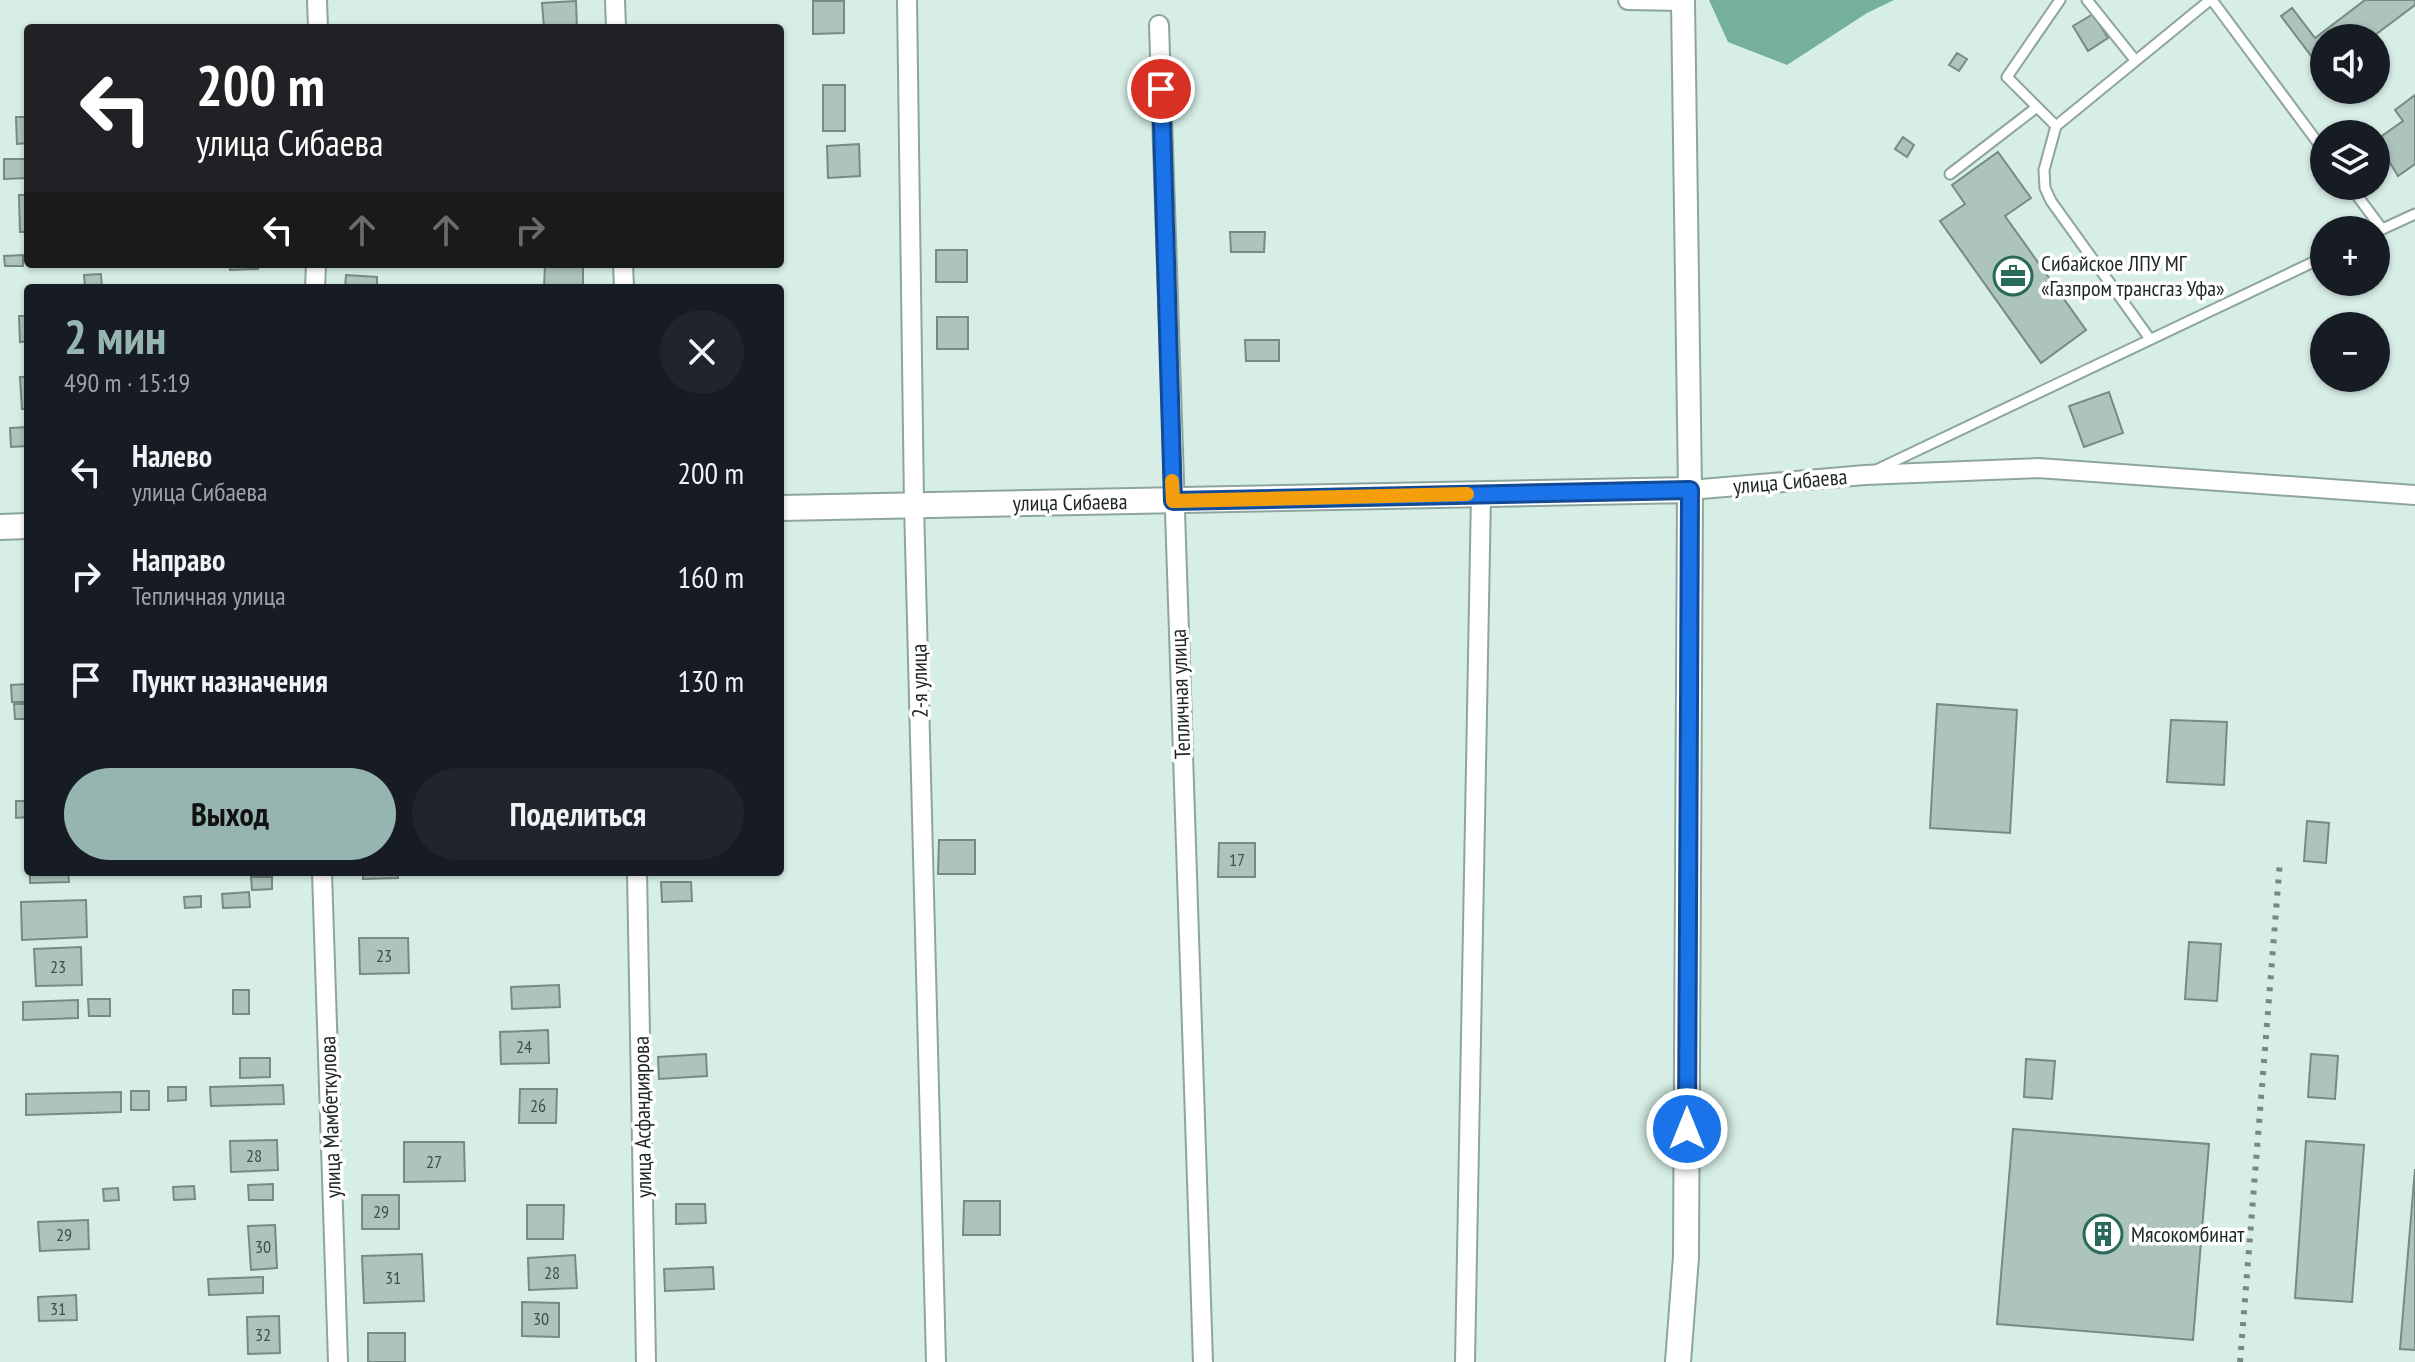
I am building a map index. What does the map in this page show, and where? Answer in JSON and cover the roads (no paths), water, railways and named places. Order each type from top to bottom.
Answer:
[{"type":"main road","name":"улица Сибаева","points":[[784,508],[1690,490]]},
{"type":"main road","points":[[1678,1362],[1686,1257],[1690,490]]},
{"type":"main road","points":[[0,527],[24,526]]},
{"type":"street","points":[[317,0],[318,24]]},
{"type":"street","points":[[615,0],[616,24]]},
{"type":"street","name":"2-я улица","points":[[907,0],[914,504],[936,1362]]},
{"type":"street","points":[[1628,0],[1683,1],[1690,490]]},
{"type":"street","name":"Тепличная улица","points":[[1159,25],[1203,1362]]},
{"type":"street","name":"улица Сибаева","points":[[1690,490],[1865,475],[2038,468],[2415,495]]},
{"type":"street","points":[[1465,1362],[1481,494]]},
{"type":"street","name":"улица Мамбеткулова","points":[[322,876],[338,1362]]},
{"type":"street","name":"улица Асфандиярова","points":[[637,876],[646,1362]]},
{"type":"lane","points":[[2056,126],[2007,77],[2060,0]]},
{"type":"lane","points":[[2087,0],[2135,60]]},
{"type":"lane","points":[[2150,339],[2051,201],[2045,188],[2044,170],[2056,126],[2211,0],[2310,132]]},
{"type":"lane","points":[[1950,174],[2037,107]]},
{"type":"lane","points":[[2390,226],[2415,214]]},
{"type":"lane","points":[[1865,475],[2310,264]]},
{"type":"railway","points":[[2240,1362],[2280,861]]},
{"type":"place","name":"Сибайское ЛПУ МГ «Газпром трансгаз Уфа»","points":[[2013,276]]},
{"type":"place","name":"Мясокомбинат","points":[[2103,1234]]}]
